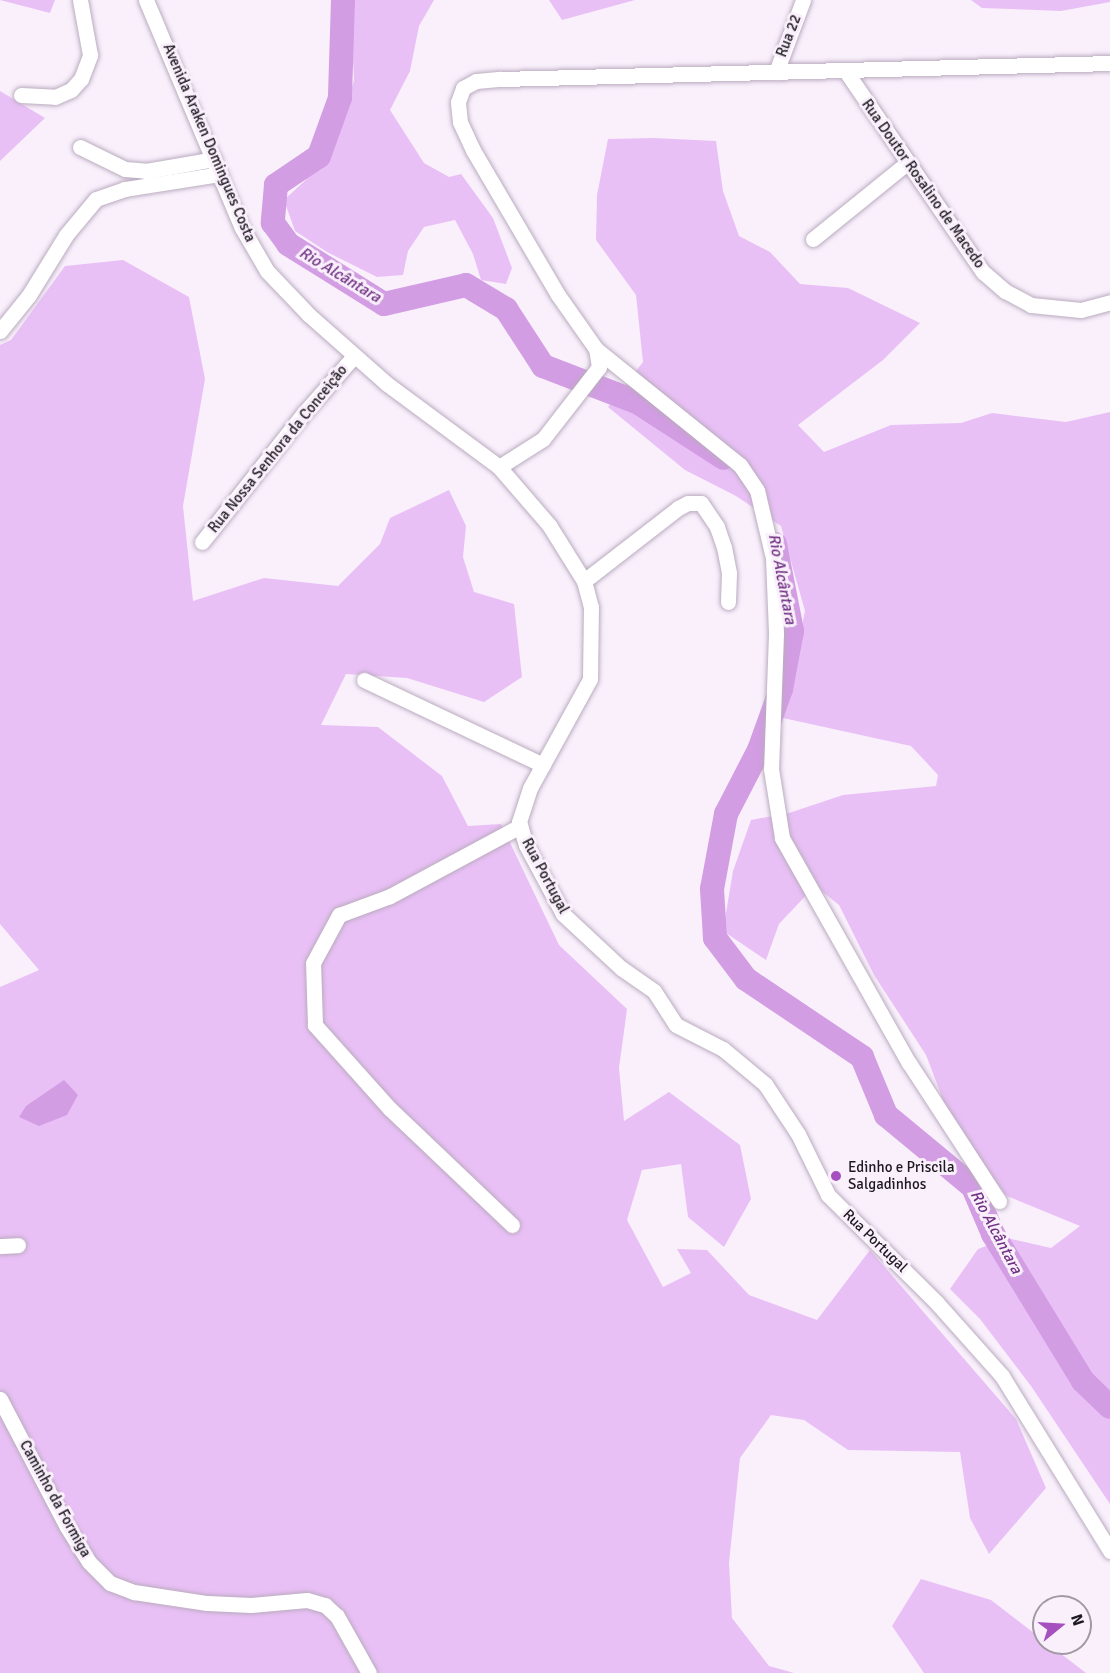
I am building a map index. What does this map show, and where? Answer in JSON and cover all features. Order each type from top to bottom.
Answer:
[{"type":"street","points":[[21,95],[55,97],[71,90],[81,79],[90,55],[80,0]]},
{"type":"street","name":"Avenida Araken Domingues Costa","points":[[146,0],[242,228],[267,271],[354,356],[499,467]]},
{"type":"street","name":"Rua 22","points":[[776,72],[803,0]]},
{"type":"street","points":[[999,1201],[909,1063],[782,838],[771,769],[776,634],[772,558],[757,490],[740,465],[596,349],[558,295],[473,150],[460,122],[458,102],[463,88],[476,81],[501,79],[1110,63]]},
{"type":"street","name":"Rua Doutor Rosalino de Macedo","points":[[844,70],[983,272],[1005,291],[1031,305],[1081,310],[1110,302]]},
{"type":"street","points":[[80,147],[125,169],[146,171],[214,159]]},
{"type":"street","points":[[813,239],[908,162]]},
{"type":"street","points":[[0,331],[29,295],[66,235],[96,199],[125,189],[220,174]]},
{"type":"street","points":[[499,467],[543,439],[580,394],[595,373],[596,349]]},
{"type":"street","name":"Rua Nossa Senhora da Conceição","points":[[202,542],[304,413],[354,356]]},
{"type":"street","name":"Rua Portugal","points":[[499,467],[549,525],[584,580],[591,607],[590,679],[523,804],[520,826],[526,845],[563,914],[613,962],[654,990],[676,1025],[723,1049],[765,1084],[798,1134],[828,1195],[922,1287],[1002,1376],[1110,1551]]},
{"type":"street","points":[[584,580],[678,508],[688,502],[701,503],[717,527],[724,548],[729,573],[728,602]]},
{"type":"street","points":[[364,680],[543,765]]},
{"type":"street","points":[[513,1225],[390,1109],[315,1025],[313,963],[339,915],[390,896],[520,826]]},
{"type":"street","points":[[0,1246],[18,1245]]},
{"type":"street","name":"Caminho da Formiga","points":[[0,1400],[67,1527],[89,1562],[110,1583],[134,1592],[207,1603],[251,1605],[307,1600],[325,1605],[337,1616],[369,1673]]},
{"type":"shaded area","points":[[0,0],[55,0],[50,13]]},
{"type":"shaded area","points":[[350,0],[434,0],[419,26],[410,71],[390,110],[424,163],[449,177],[461,174],[493,218],[512,268],[506,284],[481,280],[473,254],[455,220],[424,227],[408,251],[403,275],[377,277],[327,252],[295,231],[284,200],[323,164],[338,138],[354,80]]},
{"type":"shaded area","points":[[549,0],[635,0],[562,20]]},
{"type":"shaded area","points":[[971,0],[1110,0],[1110,2],[1061,11],[982,8]]},
{"type":"shaded area","points":[[0,91],[45,118],[0,161]]},
{"type":"shaded area","points":[[654,138],[716,141],[723,191],[739,236],[770,252],[800,284],[848,288],[920,323],[883,360],[798,425],[824,452],[891,425],[961,423],[992,413],[1066,422],[1110,412],[1110,1504],[1031,1386],[980,1319],[950,1289],[978,1249],[1007,1238],[1051,1248],[1080,1226],[1007,1196],[988,1177],[953,1126],[926,1055],[874,975],[839,905],[815,886],[779,924],[766,960],[723,931],[733,871],[751,820],[789,813],[843,795],[936,786],[938,775],[911,746],[783,718],[805,611],[781,526],[736,496],[685,470],[608,407],[643,362],[636,295],[596,240],[597,195],[608,139]]},
{"type":"shaded area","points":[[123,260],[189,297],[205,379],[183,506],[193,601],[264,578],[338,586],[380,544],[390,518],[449,490],[466,526],[463,557],[474,592],[514,604],[522,677],[484,702],[407,678],[346,674],[321,725],[378,727],[442,776],[468,826],[501,824],[559,945],[627,1009],[619,1068],[624,1121],[669,1092],[740,1145],[751,1199],[724,1247],[688,1217],[681,1164],[642,1170],[627,1220],[663,1287],[691,1273],[677,1249],[707,1250],[749,1295],[817,1320],[870,1250],[1016,1419],[1046,1488],[989,1554],[970,1518],[960,1452],[848,1450],[804,1420],[771,1415],[740,1458],[729,1563],[732,1618],[769,1666],[794,1673],[0,1673],[0,987],[39,970],[0,924],[0,345],[11,340],[65,266]]},
{"type":"shaded area","points":[[64,1080],[78,1095],[67,1115],[39,1126],[19,1117],[26,1106]]},
{"type":"shaded area","points":[[921,1579],[991,1600],[1032,1632],[1032,1655],[1063,1655],[1086,1673],[924,1673],[892,1626]]},
{"type":"waterway","name":"Rio Alcântara","points":[[343,0],[340,98],[319,156],[276,185],[273,223],[288,244],[384,304],[466,285],[506,309],[543,366],[637,402],[724,458]]},
{"type":"waterway","name":"Rio Alcântara","points":[[775,544],[792,631],[781,689],[759,750],[726,814],[712,889],[715,938],[746,979],[862,1057],[886,1115],[973,1187],[993,1234],[1083,1381],[1110,1407]]},
{"type":"place","name":"Edinho e Priscila Salgadinhos","points":[[836,1176]]}]
